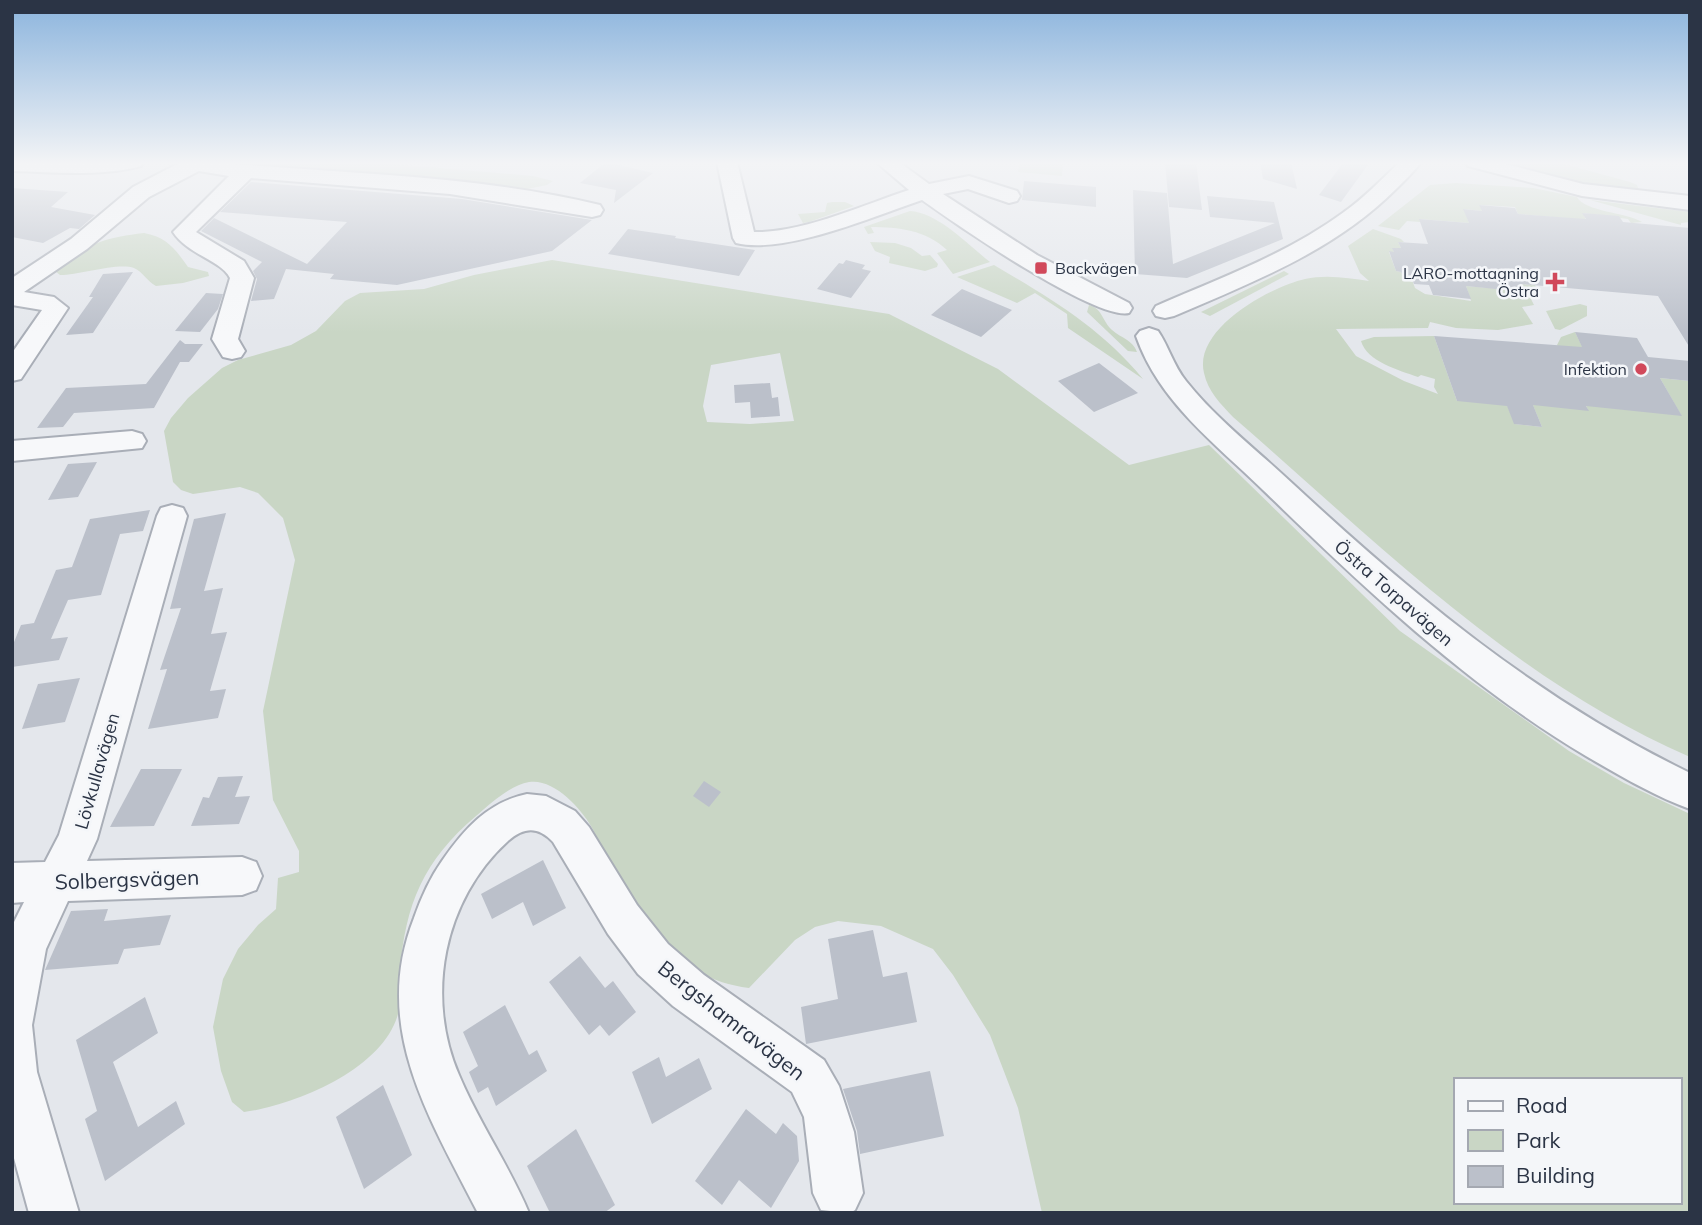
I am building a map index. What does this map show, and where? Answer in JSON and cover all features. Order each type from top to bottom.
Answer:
[{"type":"street","points":[[12,289],[79,244],[109,219]]},
{"type":"street","points":[[197,219],[184,232],[192,242],[241,272],[242,278],[225,339],[232,351]]},
{"type":"street","points":[[740,219],[744,237],[771,239],[844,219]]},
{"type":"street","points":[[964,219],[1008,250],[1120,308],[1145,303],[1157,324],[1315,241],[1346,219]]},
{"type":"street","points":[[12,298],[45,302],[56,308],[12,373]]},
{"type":"street","name":"Östra Torpavägen","points":[[1157,324],[1163,369],[1205,417],[1365,572],[1451,645],[1574,731],[1690,792]]},
{"type":"street","points":[[12,451],[132,441]]},
{"type":"street","name":"Lövkullavägen","points":[[12,1020],[16,981],[25,946],[77,839],[172,516]]},
{"type":"street","name":"Bergshamravägen","points":[[504,1213],[439,1083],[426,1044],[420,1003],[422,965],[432,925],[452,877],[497,825],[511,816],[531,811],[555,819],[569,831],[624,922],[646,951],[670,975],[808,1076],[820,1092],[827,1109],[838,1193]]},
{"type":"street","name":"Solbergsvägen","points":[[12,883],[242,876]]},
{"type":"street","points":[[12,1030],[14,1072],[54,1213]]},
{"type":"green space","points":[[801,219],[817,219],[809,222],[803,223]]},
{"type":"green space","points":[[887,219],[935,219],[990,262],[953,274],[937,253],[947,250],[930,238],[891,228],[871,227],[874,233],[868,234],[864,227]]},
{"type":"green space","points":[[1387,219],[1420,219],[1420,222],[1407,221],[1399,230],[1378,226]]},
{"type":"green space","points":[[1422,219],[1468,219],[1469,223]]},
{"type":"green space","points":[[1628,219],[1642,222],[1631,223]]},
{"type":"green space","points":[[1660,219],[1690,219],[1690,222],[1681,225]]},
{"type":"green space","points":[[1373,229],[1404,242],[1398,242],[1401,248],[1393,248],[1394,252],[1389,252],[1396,271],[1411,277],[1415,288],[1425,294],[1471,301],[1466,286],[1525,291],[1521,284],[1535,285],[1537,290],[1531,299],[1534,305],[1522,307],[1533,324],[1498,330],[1456,328],[1430,322],[1428,328],[1336,329],[1356,356],[1404,381],[1438,394],[1434,387],[1435,379],[1421,375],[1418,377],[1377,360],[1364,348],[1361,341],[1374,337],[1434,336],[1457,401],[1489,363],[1515,424],[1542,427],[1512,355],[1588,410],[1557,345],[1561,337],[1575,332],[1613,408],[1681,415],[1660,378],[1690,381],[1690,757],[1626,726],[1564,689],[1506,649],[1394,559],[1233,417],[1212,392],[1204,373],[1204,357],[1210,341],[1222,326],[1237,312],[1255,301],[1305,279],[1337,277],[1369,281],[1360,273],[1348,246]]},
{"type":"green space","points":[[144,233],[165,241],[188,267],[208,272],[209,276],[156,286],[134,268],[109,268],[60,275],[55,271],[78,254],[105,240]]},
{"type":"green space","points":[[870,242],[895,243],[911,248],[922,256],[930,255],[938,264],[937,267],[925,271],[889,263],[890,257],[875,251]]},
{"type":"green space","points":[[552,260],[889,314],[998,369],[1129,465],[1209,445],[1400,631],[1569,751],[1624,783],[1690,814],[1690,1213],[1042,1213],[1018,1108],[990,1035],[953,975],[933,949],[881,926],[838,921],[815,927],[795,940],[749,988],[711,978],[679,958],[652,931],[613,873],[586,818],[565,795],[538,782],[522,784],[494,801],[458,833],[430,867],[420,885],[407,925],[400,972],[398,1014],[389,1034],[375,1052],[335,1081],[312,1092],[244,1112],[232,1102],[221,1071],[213,1027],[223,979],[238,949],[276,909],[278,878],[299,872],[299,851],[273,800],[263,711],[295,560],[283,518],[258,493],[240,487],[193,494],[181,490],[173,482],[164,431],[188,398],[222,368],[238,360],[291,345],[316,331],[345,301],[360,293],[424,289],[474,275]],"holes":[[[780,353],[794,421],[750,424],[707,422],[703,406],[711,365]]]},
{"type":"green space","points":[[994,265],[1074,315],[1110,344],[1143,379],[1068,328],[1067,314],[1035,293],[1017,303],[957,277]]},
{"type":"green space","points":[[1284,271],[1289,274],[1210,316],[1201,312]]},
{"type":"green space","points":[[1580,304],[1587,306],[1587,316],[1560,330],[1555,329],[1546,311]]},
{"type":"green space","points":[[1089,305],[1097,309],[1109,327],[1130,342],[1137,352],[1128,351],[1087,312]]},
{"type":"building","points":[[12,219],[90,219],[79,229],[70,228],[43,243],[12,237]]},
{"type":"building","points":[[213,219],[216,219],[307,264],[347,222],[311,219],[592,220],[552,251],[397,285],[330,279],[334,274],[286,269],[274,299],[251,301],[257,279],[253,271],[262,262],[201,231]]},
{"type":"building","points":[[1134,219],[1169,219],[1173,264],[1275,223],[1233,219],[1278,219],[1283,239],[1187,278],[1135,274]]},
{"type":"building","points":[[1419,219],[1469,223],[1467,219],[1621,219],[1623,222],[1690,228],[1690,348],[1658,296],[1521,284],[1525,292],[1466,286],[1471,299],[1433,295],[1429,285],[1414,284],[1411,277],[1396,271],[1389,251],[1394,252],[1392,248],[1401,248],[1398,242],[1428,244]]},
{"type":"building","points":[[628,229],[755,250],[739,276],[608,254]]},
{"type":"building","points":[[846,260],[865,265],[862,269],[871,271],[851,298],[817,289],[839,263],[843,264]]},
{"type":"building","points":[[133,272],[93,333],[66,335],[93,297],[89,297],[103,274]]},
{"type":"building","points":[[962,289],[1012,310],[981,337],[931,315]]},
{"type":"building","points":[[206,293],[223,294],[218,309],[200,332],[175,331]]},
{"type":"building","points":[[1575,332],[1637,338],[1648,357],[1690,361],[1690,381],[1660,378],[1682,416],[1586,406],[1589,411],[1533,405],[1542,427],[1514,424],[1507,406],[1457,401],[1434,336],[1582,347]]},
{"type":"building","points":[[180,340],[185,344],[203,344],[189,362],[180,362],[154,408],[74,413],[63,427],[37,428],[66,388],[146,384]]},
{"type":"building","points":[[1099,363],[1138,393],[1094,412],[1058,381]]},
{"type":"building","points":[[770,383],[772,398],[778,397],[780,416],[751,418],[750,402],[735,403],[734,385]]},
{"type":"building","points":[[97,462],[78,497],[48,500],[68,464]]},
{"type":"building","points":[[150,510],[143,531],[120,534],[101,595],[68,600],[51,639],[68,637],[59,660],[12,667],[12,647],[21,625],[34,623],[56,570],[72,567],[90,519]]},
{"type":"building","points":[[226,513],[204,591],[223,588],[211,634],[227,632],[210,691],[226,689],[218,718],[148,729],[167,669],[160,670],[181,608],[170,609],[194,519]]},
{"type":"building","points":[[80,678],[65,722],[22,729],[38,684]]},
{"type":"building","points":[[141,769],[182,769],[154,826],[110,827]]},
{"type":"building","points":[[243,776],[235,797],[250,796],[239,824],[191,826],[203,797],[209,798],[218,777]]},
{"type":"building","points":[[704,781],[721,792],[709,807],[693,796]]},
{"type":"building","points":[[543,860],[566,908],[533,926],[523,902],[492,919],[481,894]]},
{"type":"building","points":[[108,909],[104,921],[171,915],[160,945],[124,949],[118,964],[45,970],[71,911]]},
{"type":"building","points":[[873,930],[883,977],[907,972],[917,1022],[806,1044],[801,1007],[838,999],[828,939]]},
{"type":"building","points":[[580,956],[605,988],[613,981],[636,1012],[609,1036],[600,1025],[589,1035],[549,982]]},
{"type":"building","points":[[145,997],[158,1033],[113,1062],[138,1127],[176,1101],[185,1124],[105,1181],[85,1119],[97,1111],[76,1040]]},
{"type":"building","points":[[505,1005],[529,1055],[537,1050],[547,1071],[496,1106],[488,1087],[478,1093],[469,1072],[478,1066],[463,1032]]},
{"type":"building","points":[[659,1057],[666,1077],[699,1058],[712,1089],[652,1124],[632,1072]]},
{"type":"building","points":[[930,1071],[944,1136],[860,1154],[857,1131],[843,1089]]},
{"type":"building","points":[[383,1085],[412,1155],[364,1189],[336,1117]]},
{"type":"building","points":[[746,1109],[776,1134],[783,1123],[797,1136],[799,1161],[771,1208],[739,1180],[722,1205],[695,1181]]},
{"type":"building","points":[[576,1129],[615,1205],[604,1213],[550,1213],[527,1166]]},
{"type":"place","name":"Backvägen","points":[[1041,268]]},
{"type":"place","name":"LARO-mottagning Östra","points":[[1555,282]]},
{"type":"place","name":"Infektion","points":[[1641,369]]}]
